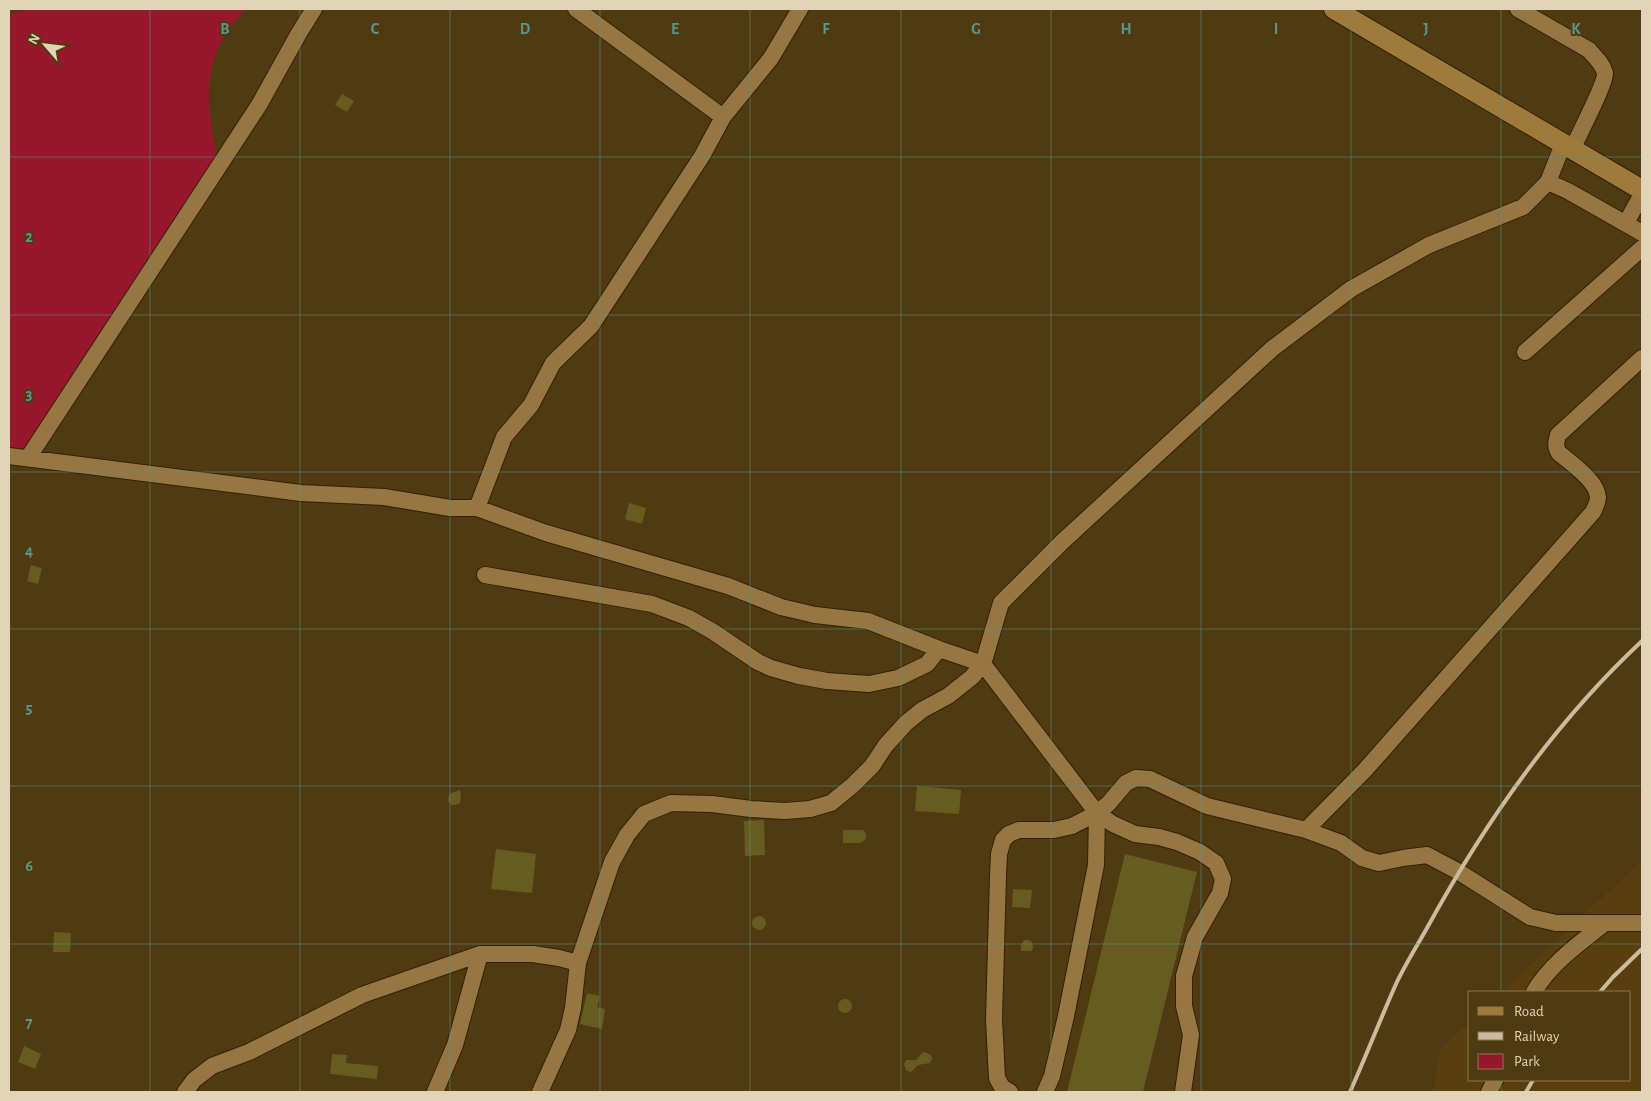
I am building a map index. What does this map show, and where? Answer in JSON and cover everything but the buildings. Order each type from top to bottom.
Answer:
[{"type":"main road","points":[[1334,9],[1642,190]]},
{"type":"street","points":[[28,458],[259,105],[314,9]]},
{"type":"street","points":[[576,9],[723,117]]},
{"type":"street","points":[[477,508],[504,437],[530,405],[553,363],[591,326],[702,156],[723,117],[770,58],[800,9]]},
{"type":"street","points":[[540,1092],[568,1030],[573,1008],[578,963],[612,862],[628,835],[644,814],[672,803],[712,804],[785,811],[810,809],[831,803],[853,786],[872,766],[886,745],[906,723],[922,710],[948,696],[972,678],[983,664],[1000,603],[1062,542],[1273,348],[1351,289],[1429,245],[1523,207],[1548,182],[1603,86],[1605,73],[1599,60],[1589,50],[1518,9]]},
{"type":"street","points":[[1548,182],[1568,191],[1642,233]]},
{"type":"street","points":[[1626,223],[1642,194]]},
{"type":"street","points":[[1525,352],[1642,248]]},
{"type":"street","points":[[1306,830],[1365,770],[1593,512],[1599,499],[1596,488],[1590,480],[1559,453],[1556,441],[1558,435],[1642,358]]},
{"type":"street","points":[[9,456],[301,493],[384,497],[450,508],[477,508],[546,533],[728,586],[781,607],[815,615],[868,621],[983,664],[1097,813],[1113,824],[1135,834],[1178,842],[1200,852],[1216,863],[1223,879],[1220,893],[1195,937],[1184,976],[1184,1006],[1191,1035],[1183,1092]]},
{"type":"street","points":[[485,575],[652,604],[689,618],[758,662],[771,668],[826,681],[869,684],[898,678],[927,664],[939,649]]},
{"type":"street","points":[[1010,1092],[1002,1087],[997,1078],[994,1019],[999,854],[1003,840],[1008,834],[1019,830],[1054,830],[1072,826],[1097,813],[1108,804],[1126,783],[1136,778],[1157,782],[1207,806],[1306,830],[1341,843],[1362,858],[1378,863],[1427,855],[1459,872],[1530,917],[1556,923],[1642,923]]},
{"type":"street","points":[[1045,1092],[1052,1076],[1064,1024],[1094,873],[1097,813]]},
{"type":"street","points":[[1534,991],[1538,984],[1568,953],[1605,923]]},
{"type":"street","points":[[185,1092],[194,1080],[212,1066],[250,1052],[362,995],[480,954],[532,954],[578,963]]},
{"type":"street","points":[[435,1092],[454,1045],[480,954]]},
{"type":"shaded area","points":[[1642,860],[1642,1092],[1433,1092],[1440,1050],[1468,1024],[1468,1081],[1631,1081],[1631,991],[1503,991]]},
{"type":"green space","points":[[30,9],[246,9],[231,26],[220,43],[213,61],[209,98],[210,118],[218,159],[28,448],[9,447],[9,14]]},
{"type":"railway","points":[[1350,1092],[1400,977],[1472,851],[1523,776],[1551,740],[1610,672],[1642,641]]},
{"type":"railway","points":[[1601,991],[1642,949]]},
{"type":"railway","points":[[1526,1092],[1532,1081]]}]
